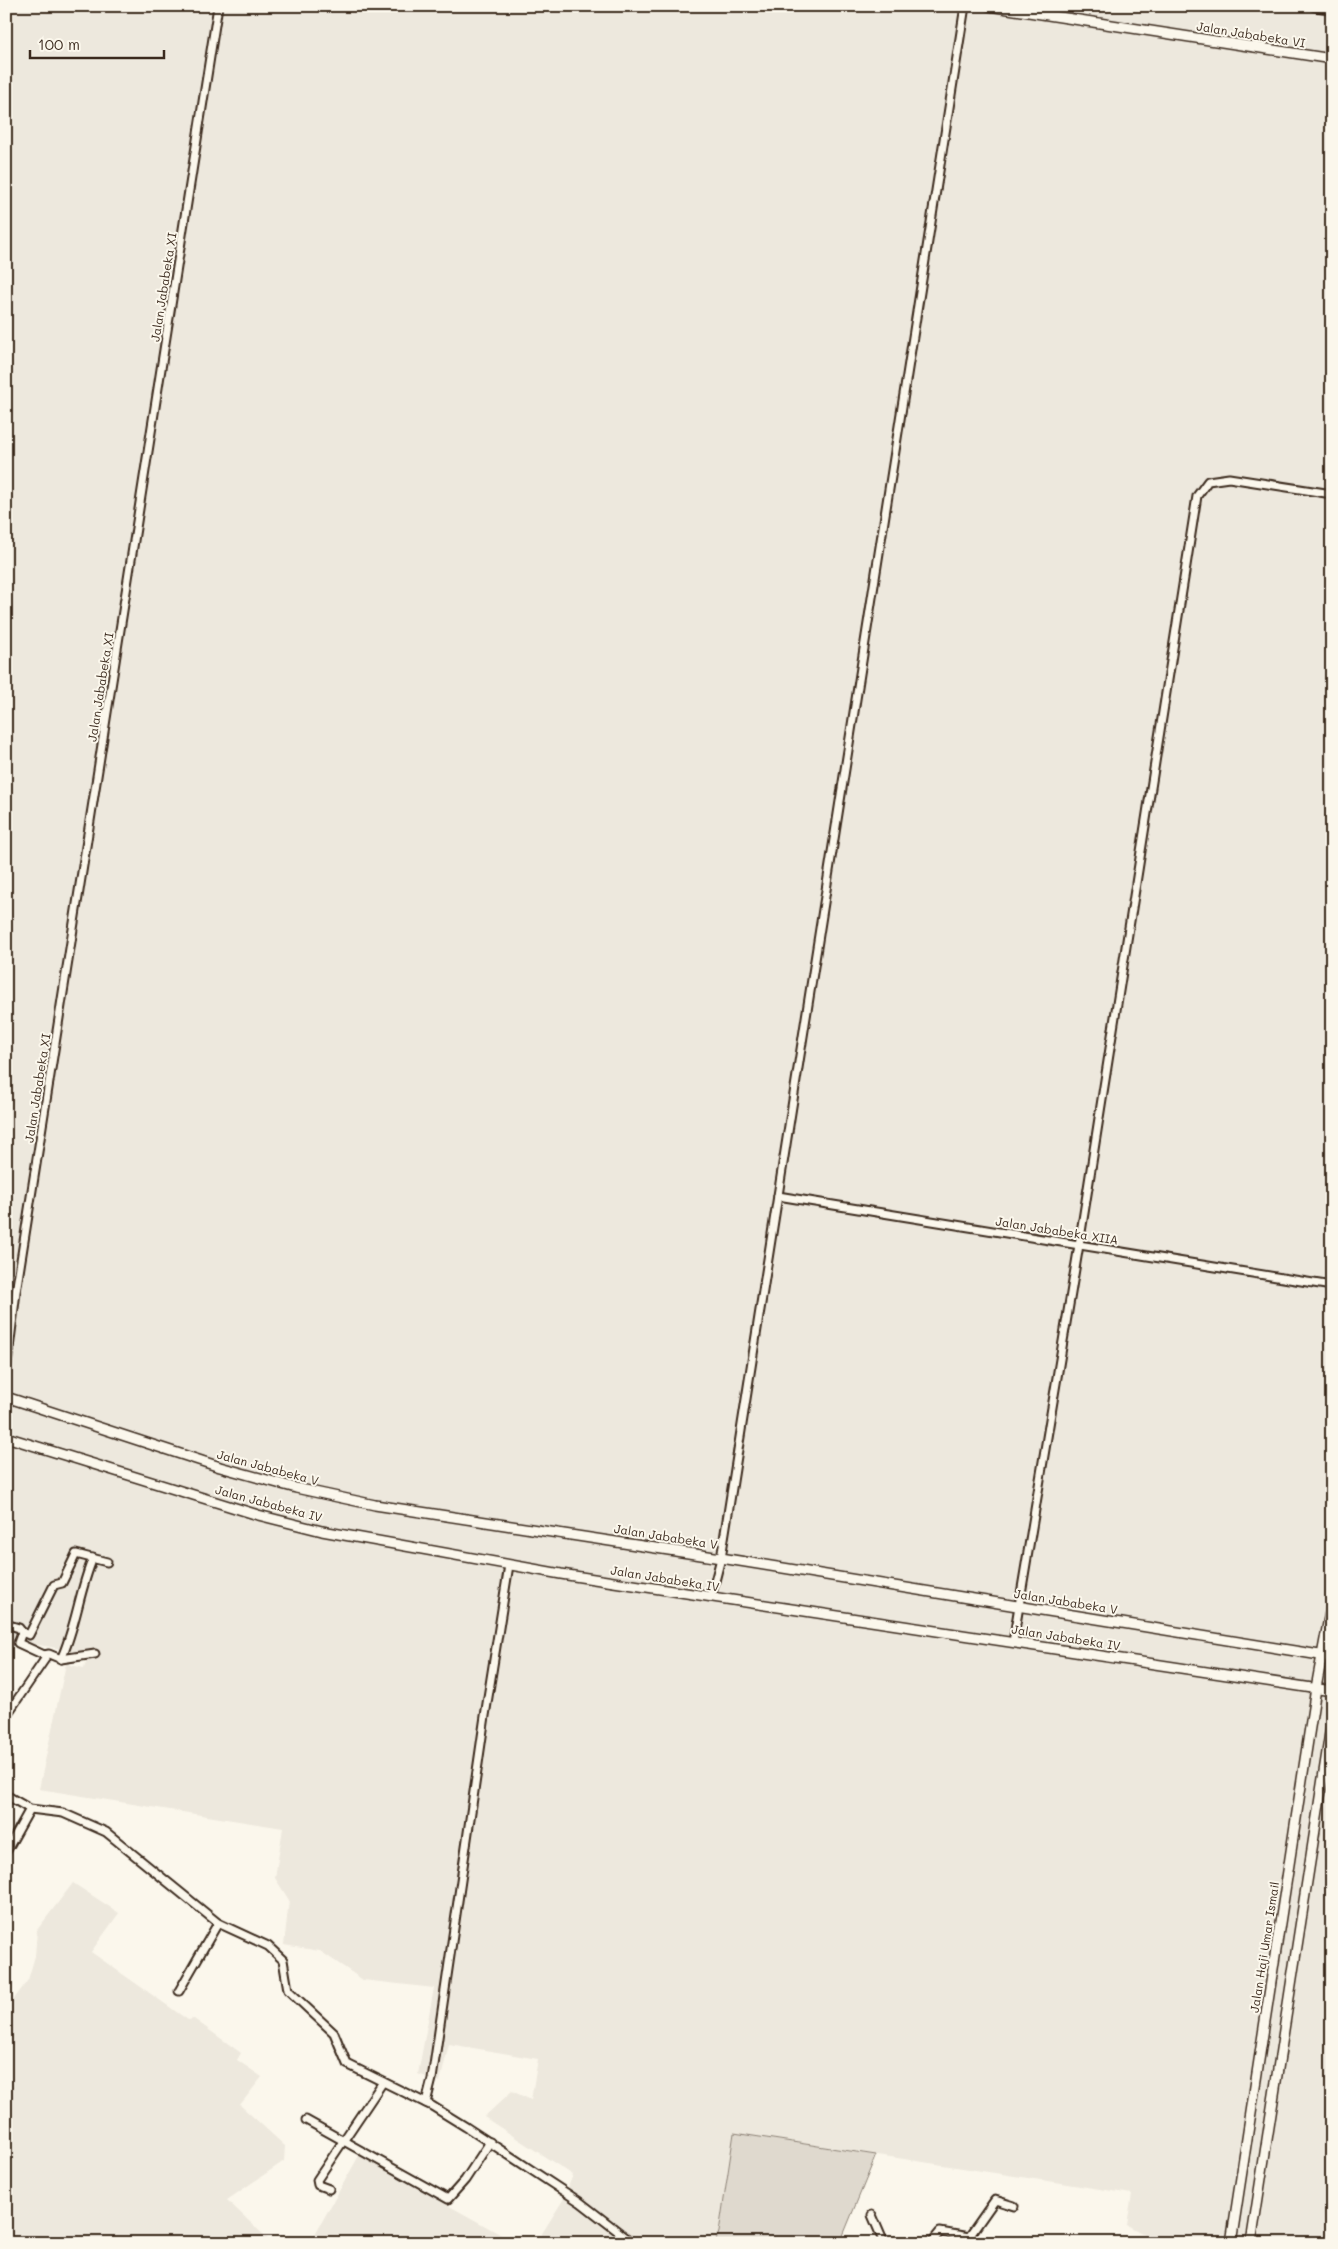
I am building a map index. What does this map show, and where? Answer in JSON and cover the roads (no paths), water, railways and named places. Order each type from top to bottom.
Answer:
[{"type":"street","name":"Jalan Jababeka XI","points":[[6,1373],[16,1292],[218,6]]},
{"type":"street","points":[[711,1597],[720,1558],[778,1196],[965,6]]},
{"type":"street","name":"Jalan Jababeka VI","points":[[989,6],[1332,59]]},
{"type":"street","points":[[1314,6],[1332,9]]},
{"type":"street","points":[[1013,1642],[1079,1245],[1197,496],[1208,481],[1230,478],[1332,494]]},
{"type":"street","name":"Jalan Jababeka XIIA","points":[[778,1196],[1332,1286]]},
{"type":"street","name":"Jalan Jababeka V","points":[[6,1397],[220,1467],[327,1495],[375,1505],[720,1558],[1327,1657]]},
{"type":"street","name":"Jalan Jababeka IV","points":[[6,1437],[286,1523],[509,1566],[1332,1691]]},
{"type":"street","points":[[6,1624],[19,1628],[22,1632],[30,1635],[48,1594],[54,1585],[62,1583],[75,1555],[108,1562]]},
{"type":"street","points":[[61,1659],[73,1627],[81,1592],[93,1558]]},
{"type":"street","points":[[426,2103],[432,2079],[509,1566]]},
{"type":"street","points":[[1327,1657],[1332,1601]]},
{"type":"street","points":[[22,1632],[18,1642],[44,1655],[49,1654],[61,1659],[95,1654]]},
{"type":"street","points":[[6,1716],[44,1660],[44,1655]]},
{"type":"street","name":"Jalan Haji Umar Ismail","points":[[1231,2243],[1316,1688],[1327,1657]]},
{"type":"street","points":[[1251,2243],[1332,1720]]},
{"type":"street","points":[[6,1795],[30,1809],[63,1813],[106,1832],[218,1922],[268,1946],[280,1956],[286,1966],[288,1990],[334,2033],[347,2064],[426,2103],[490,2142],[580,2202],[633,2243]]},
{"type":"street","points":[[6,1852],[30,1809]]},
{"type":"street","points":[[179,1991],[218,1922]]},
{"type":"street","points":[[329,2189],[318,2185],[316,2181],[383,2082]]},
{"type":"street","points":[[306,2120],[448,2199],[465,2180],[490,2142]]},
{"type":"street","points":[[931,2243],[941,2231],[969,2237],[995,2200],[1014,2206]]},
{"type":"street","points":[[872,2215],[884,2243]]}]
